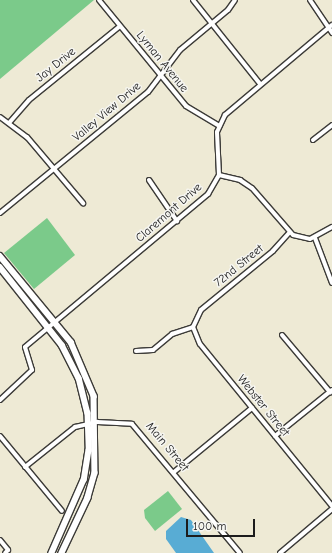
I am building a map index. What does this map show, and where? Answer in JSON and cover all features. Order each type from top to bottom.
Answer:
[{"type":"main road","points":[[0,256],[56,322],[88,375],[97,422],[92,487],[62,553]]},
{"type":"main road","points":[[0,267],[48,327],[79,378],[90,424],[84,480],[52,553]]},
{"type":"street","name":"Lyman Avenue","points":[[99,0],[193,113],[219,126]]},
{"type":"street","points":[[193,0],[260,84]]},
{"type":"street","name":"Valley View Drive","points":[[0,213],[148,92],[180,50],[213,24],[235,0]]},
{"type":"street","points":[[310,0],[330,27],[332,33]]},
{"type":"street","name":"Jay Drive","points":[[10,123],[29,100],[120,26]]},
{"type":"street","points":[[330,27],[235,104],[219,126],[219,175],[240,180],[252,188],[289,233],[301,239],[315,238],[332,227]]},
{"type":"street","points":[[0,117],[27,137],[84,203]]},
{"type":"street","points":[[313,140],[332,125]]},
{"type":"street","name":"Claremont Drive","points":[[0,400],[28,377],[32,370],[25,347],[208,194],[219,175]]},
{"type":"street","points":[[149,180],[177,221]]},
{"type":"street","name":"72nd Street","points":[[193,327],[199,313],[273,251],[289,233]]},
{"type":"street","points":[[315,238],[332,283]]},
{"type":"street","points":[[136,351],[153,350],[172,334],[193,327]]},
{"type":"street","name":"Webster Street","points":[[193,327],[200,344],[332,506]]},
{"type":"street","points":[[275,436],[331,391],[282,335]]},
{"type":"street","points":[[174,472],[252,408]]},
{"type":"street","name":"Main Street","points":[[25,467],[75,427],[97,422],[132,424],[174,472],[240,553]]},
{"type":"street","points":[[0,436],[62,511]]},
{"type":"street","points":[[280,553],[332,509]]},
{"type":"street","points":[[0,540],[7,552]]},
{"type":"green space","points":[[0,0],[94,0],[0,79]]},
{"type":"green space","points":[[47,218],[75,255],[34,289],[4,253]]},
{"type":"green space","points":[[168,491],[182,509],[155,531],[145,518],[144,510]]},
{"type":"water","points":[[181,517],[191,520],[214,553],[176,553],[166,539],[166,531]]}]
